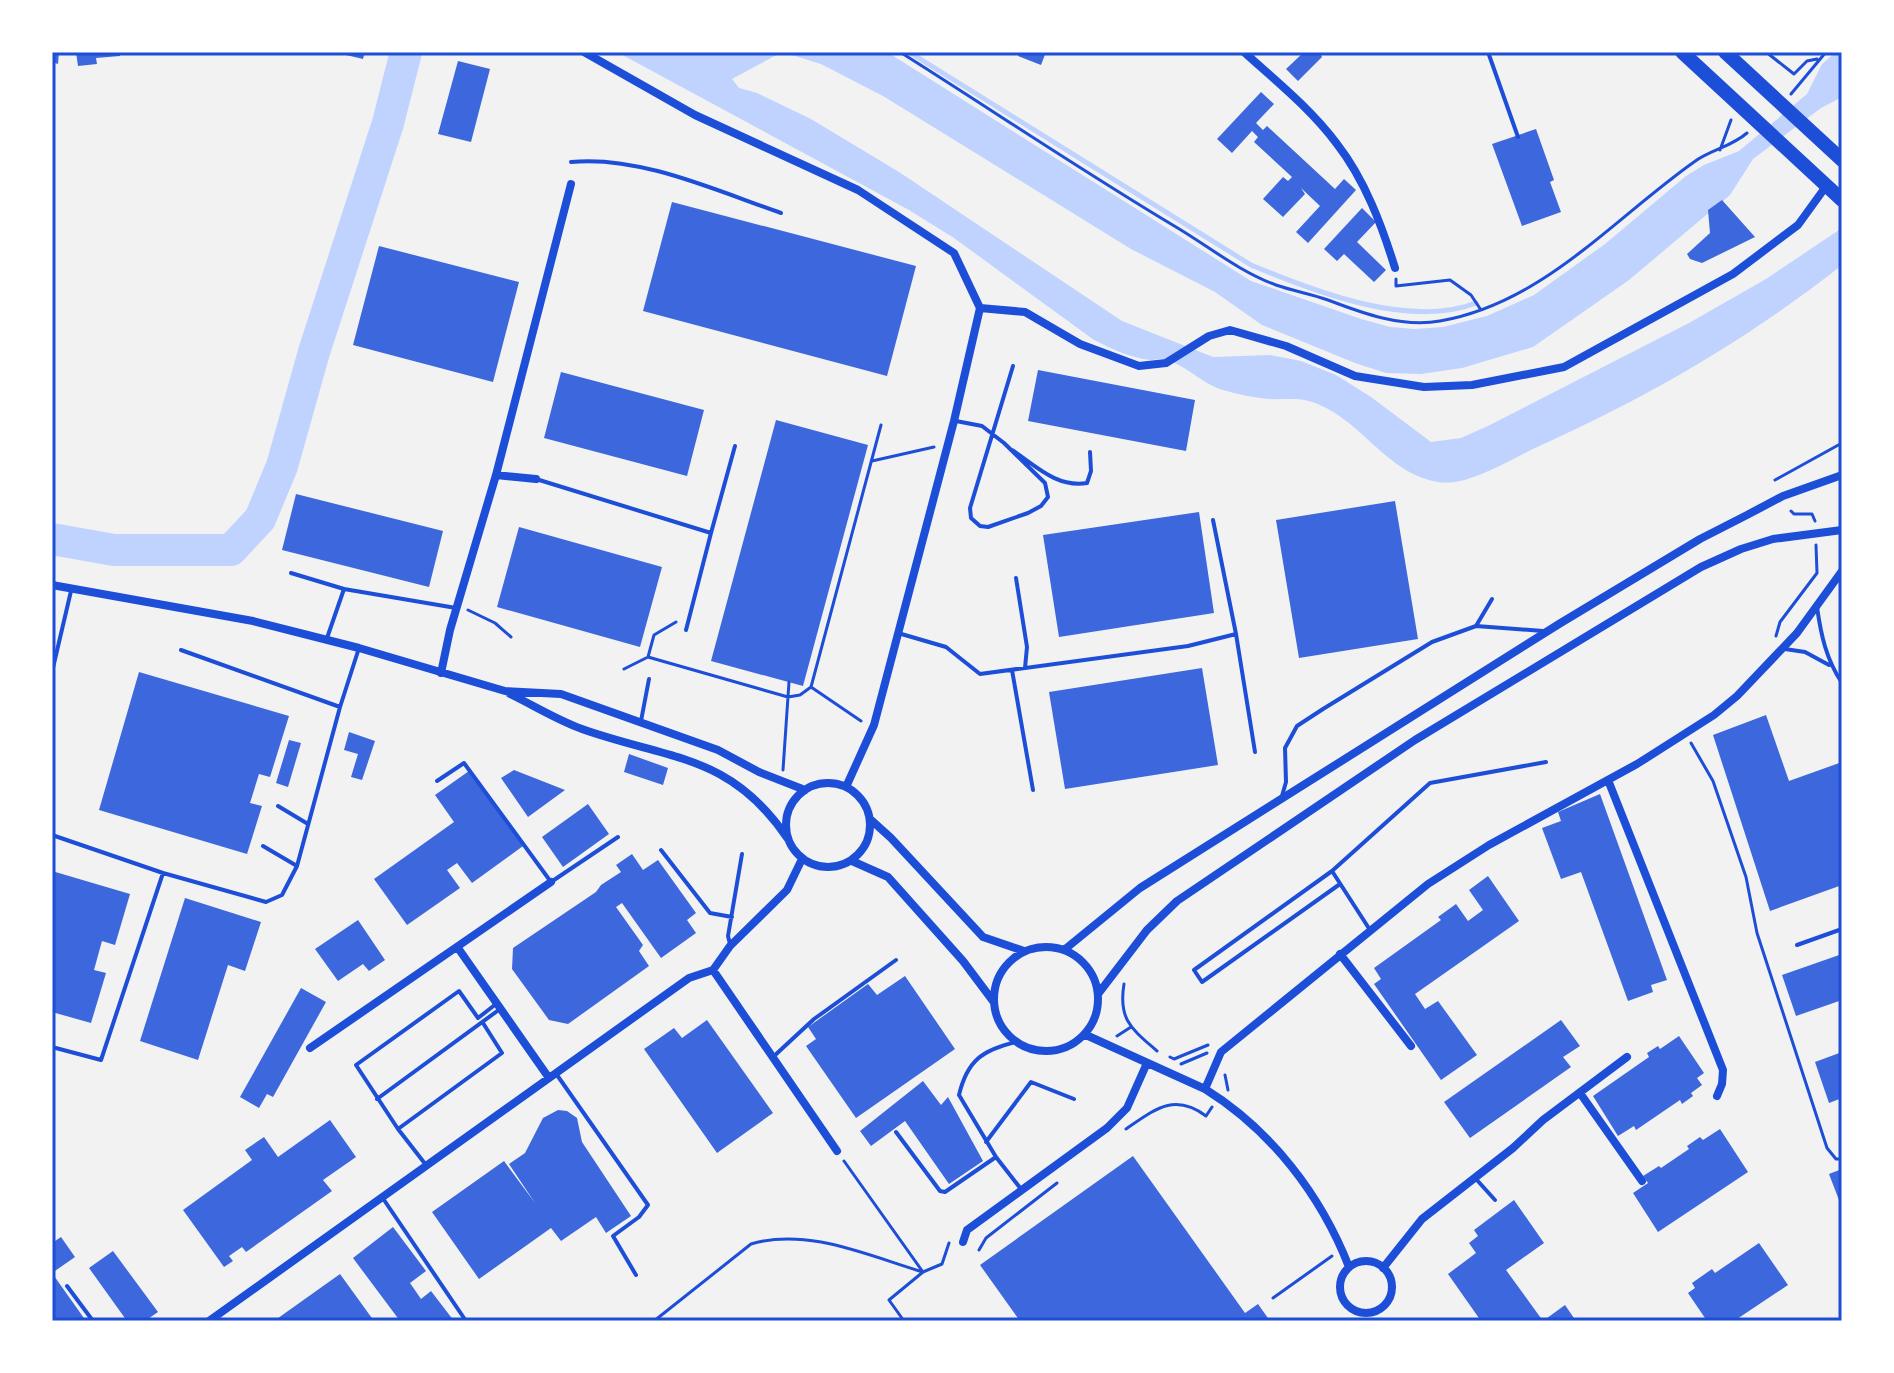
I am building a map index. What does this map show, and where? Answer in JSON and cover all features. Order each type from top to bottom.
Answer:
[{"type":"main road","points":[[1682,52],[1842,200]]},
{"type":"main road","points":[[1725,52],[1842,160]]},
{"type":"street","points":[[584,52],[695,115],[858,190],[954,253],[980,308],[954,421],[874,725],[846,787]]},
{"type":"street","points":[[1244,52],[1307,109],[1339,145],[1381,226],[1395,268]]},
{"type":"street","points":[[441,673],[571,184]]},
{"type":"street","points":[[980,308],[1025,312],[1080,344],[1139,366],[1166,363],[1209,336],[1230,330],[1286,346],[1355,376],[1424,387],[1472,385],[1564,367],[1733,274],[1798,225],[1827,185]]},
{"type":"street","points":[[496,475],[536,479]]},
{"type":"street","points":[[1064,950],[1140,888],[1548,631],[1700,539],[1783,496],[1842,475]]},
{"type":"street","points":[[1098,994],[1147,930],[1177,901],[1415,740],[1701,567],[1773,539],[1842,530]]},
{"type":"street","points":[[1205,1089],[1221,1052],[1428,884],[1489,845],[1608,780],[1714,715],[1782,649],[1842,571]]},
{"type":"street","points":[[52,585],[253,621],[505,691],[580,729],[683,757],[716,772],[769,811],[802,859],[813,865],[826,868],[852,861],[867,842],[870,819]]},
{"type":"street","points":[[505,691],[561,694],[718,750],[805,790]]},
{"type":"street","points":[[1608,780],[1723,1070],[1717,1096]]},
{"type":"street","points":[[788,839],[787,815],[791,804],[805,790],[821,783],[846,787],[863,801],[870,819],[983,937],[1024,951]]},
{"type":"street","points":[[209,1321],[689,978],[713,970],[730,946],[787,890],[802,859]]},
{"type":"street","points":[[852,861],[888,877],[963,961],[993,1001]]},
{"type":"street","points":[[310,1048],[551,882]]},
{"type":"street","points":[[1041,946],[1064,950],[1087,966],[1096,982],[1097,1013],[1086,1035],[1064,1049],[1046,1052],[1016,1042],[1003,1030],[995,1013],[993,1001],[1000,974],[1011,959],[1024,951],[1041,946]]},
{"type":"street","points":[[458,948],[552,1075]]},
{"type":"street","points":[[1340,954],[1411,1046]]},
{"type":"street","points":[[713,970],[837,1151]]},
{"type":"street","points":[[1086,1035],[1205,1089],[1271,1142],[1307,1187],[1349,1267]]},
{"type":"street","points":[[1383,1268],[1422,1219],[1513,1148],[1543,1120],[1627,1057]]},
{"type":"street","points":[[963,1242],[967,1230],[1107,1128],[1127,1108],[1147,1063]]},
{"type":"street","points":[[1580,1093],[1642,1181]]},
{"type":"street","points":[[1370,1261],[1383,1268],[1392,1281],[1390,1297],[1381,1308],[1369,1312],[1356,1310],[1344,1299],[1341,1282],[1349,1267],[1370,1261]]},
{"type":"lane","points":[[1488,52],[1518,137]]},
{"type":"lane","points":[[571,162],[597,160],[677,177],[781,213]]},
{"type":"lane","points":[[1004,443],[1045,483],[1048,497],[1041,506],[1028,513],[988,527],[980,526],[971,518],[970,508],[1013,366]]},
{"type":"lane","points":[[954,421],[982,426],[1053,479],[1072,486],[1087,483],[1091,471],[1090,452]]},
{"type":"lane","points":[[686,630],[735,446]]},
{"type":"lane","points":[[536,479],[711,533]]},
{"type":"lane","points":[[1213,520],[1255,752]]},
{"type":"lane","points":[[291,573],[344,589],[456,608]]},
{"type":"lane","points":[[1016,578],[1027,647],[1025,668]]},
{"type":"lane","points":[[52,672],[72,588]]},
{"type":"lane","points":[[327,640],[344,589]]},
{"type":"lane","points":[[1476,626],[1492,599]]},
{"type":"lane","points":[[1817,605],[1820,634],[1831,666],[1842,683]]},
{"type":"lane","points":[[1281,799],[1286,782],[1285,748],[1297,726],[1432,642],[1476,626],[1548,631]]},
{"type":"lane","points":[[898,633],[946,647],[980,674],[1188,646],[1236,634]]},
{"type":"lane","points":[[52,835],[163,873],[266,902],[282,895],[297,866],[359,648]]},
{"type":"lane","points":[[1782,649],[1805,652],[1831,666]]},
{"type":"lane","points":[[181,650],[340,707]]},
{"type":"lane","points":[[1012,670],[1033,790]]},
{"type":"lane","points":[[641,721],[649,679]]},
{"type":"lane","points":[[1340,884],[1202,982],[1194,970],[1332,871],[1430,783],[1546,762]]},
{"type":"lane","points":[[437,781],[464,763],[551,882],[618,837]]},
{"type":"lane","points":[[278,806],[308,824]]},
{"type":"lane","points":[[263,846],[297,866]]},
{"type":"lane","points":[[661,850],[710,913],[732,917]]},
{"type":"lane","points":[[730,946],[728,936],[742,854]]},
{"type":"lane","points":[[1332,871],[1370,930]]},
{"type":"lane","points":[[52,1047],[101,1060],[163,873]]},
{"type":"lane","points":[[1797,945],[1842,929]]},
{"type":"lane","points":[[773,1057],[814,1019],[896,960]]},
{"type":"lane","points":[[426,1165],[356,1065],[459,991],[478,1018],[499,1006]]},
{"type":"lane","points":[[377,1099],[483,1023],[499,1006]]},
{"type":"lane","points":[[398,1129],[502,1053],[483,1023]]},
{"type":"lane","points":[[1016,1042],[991,1048],[964,1073],[959,1095],[986,1142],[1022,1191]]},
{"type":"lane","points":[[552,1075],[648,1205],[639,1217],[613,1236],[636,1275]]},
{"type":"lane","points":[[986,1142],[1031,1082],[1074,1099]]},
{"type":"lane","points":[[896,1132],[940,1191],[945,1192],[996,1157]]},
{"type":"lane","points":[[1474,1177],[1495,1200]]},
{"type":"lane","points":[[382,1197],[466,1321]]},
{"type":"lane","points":[[67,1286],[93,1321]]},
{"type":"path","points":[[900,52],[1110,188],[1274,285],[1325,299],[1359,313],[1397,320],[1436,322],[1481,310],[1527,291],[1622,221],[1696,160],[1720,150],[1732,118]]},
{"type":"path","points":[[1766,52],[1794,74],[1807,61],[1819,58]]},
{"type":"path","points":[[1395,268],[1396,286],[1450,280],[1471,295],[1481,310]]},
{"type":"path","points":[[624,669],[648,657],[788,697],[800,695],[811,687],[881,425]]},
{"type":"path","points":[[1775,480],[1842,443]]},
{"type":"path","points":[[872,461],[934,447],[946,450]]},
{"type":"path","points":[[1791,511],[1794,514],[1812,514],[1815,519]]},
{"type":"path","points":[[1789,625],[1783,618],[1817,573],[1817,546]]},
{"type":"path","points":[[456,608],[473,610],[511,637]]},
{"type":"path","points":[[648,657],[654,635],[690,613]]},
{"type":"path","points":[[783,781],[789,682]]},
{"type":"path","points":[[811,687],[860,721],[874,725]]},
{"type":"path","points":[[1691,743],[1713,781],[1746,877],[1757,933],[1827,1148],[1836,1159],[1842,1159]]},
{"type":"path","points":[[1121,963],[1128,974],[1123,1012],[1141,1039],[1161,1055],[1174,1059],[1213,1043]]},
{"type":"path","points":[[1167,1071],[1202,1055]]},
{"type":"path","points":[[1222,1074],[1225,1074],[1229,1089]]},
{"type":"path","points":[[1126,1130],[1162,1106],[1188,1105],[1206,1116],[1209,1112]]},
{"type":"path","points":[[837,1151],[923,1272]]},
{"type":"path","points":[[979,1250],[986,1238],[1067,1175]]},
{"type":"path","points":[[904,1321],[889,1300],[923,1272],[942,1264],[950,1238]]},
{"type":"path","points":[[654,1321],[751,1244],[767,1239],[825,1243],[923,1272]]},
{"type":"path","points":[[1273,1298],[1343,1251]]},
{"type":"water","points":[[400,52],[416,52],[388,123]]},
{"type":"water","points":[[617,52],[782,52],[732,79],[739,88],[757,93],[811,119],[899,172],[1122,321],[1213,357],[1270,355],[1301,361],[1336,375],[1431,442],[1461,438],[1490,425],[1689,323],[1766,279],[1842,228],[1842,265],[1732,343],[1617,409],[1475,477],[1438,482],[1419,477],[1403,468],[1345,420],[1312,402],[1258,398],[1223,390],[1171,361],[1136,357],[1094,340],[954,238],[909,210]]},
{"type":"water","points":[[782,52],[887,52],[1251,281],[1361,319],[1390,327],[1415,329],[1443,327],[1487,316],[1534,295],[1605,244],[1686,176],[1739,151],[1807,94],[1822,64],[1836,52],[1842,52],[1842,97],[1821,108],[1753,159],[1730,195],[1629,280],[1533,347],[1462,368],[1421,374],[1386,373],[1262,325],[1215,292],[1131,249],[883,96],[821,64]]},
{"type":"building","points":[[52,52],[59,52],[58,64],[52,62]]},
{"type":"building","points":[[76,52],[120,52],[120,56],[96,58],[97,64],[78,66]]},
{"type":"building","points":[[346,52],[365,52],[363,59],[346,55]]},
{"type":"building","points":[[1020,52],[1046,52],[1041,65],[1018,56]]},
{"type":"building","points":[[1304,52],[1320,52],[1322,57],[1298,81],[1286,69]]},
{"type":"building","points":[[458,61],[490,69],[471,142],[438,134]]},
{"type":"building","points":[[1261,92],[1274,104],[1256,123],[1263,130],[1267,126],[1335,189],[1344,179],[1356,190],[1308,243],[1296,232],[1320,206],[1301,188],[1305,194],[1283,217],[1263,199],[1283,177],[1288,181],[1292,177],[1254,142],[1258,137],[1252,131],[1232,153],[1217,139]]},
{"type":"building","points":[[1536,129],[1554,180],[1550,182],[1561,212],[1522,226],[1492,144]]},
{"type":"building","points":[[1722,200],[1755,237],[1702,263],[1690,259],[1687,254],[1710,233],[1708,210]]},
{"type":"building","points":[[672,202],[916,266],[887,376],[643,311]]},
{"type":"building","points":[[1362,208],[1376,222],[1357,242],[1386,270],[1374,282],[1344,254],[1337,261],[1324,249]]},
{"type":"building","points":[[379,246],[519,282],[493,382],[353,345]]},
{"type":"building","points":[[1038,370],[1195,400],[1186,451],[1028,421]]},
{"type":"building","points":[[561,372],[704,410],[687,476],[544,438]]},
{"type":"building","points":[[776,420],[868,445],[803,686],[711,661]]},
{"type":"building","points":[[296,494],[443,531],[429,587],[282,550]]},
{"type":"building","points":[[1395,501],[1418,639],[1299,658],[1276,520]]},
{"type":"building","points":[[1199,512],[1214,613],[1059,637],[1043,535]]},
{"type":"building","points":[[519,527],[662,567],[640,647],[497,607]]},
{"type":"building","points":[[1202,668],[1218,765],[1065,789],[1049,692]]},
{"type":"building","points":[[139,672],[289,716],[270,777],[259,774],[250,803],[262,806],[247,854],[99,810]]},
{"type":"building","points":[[1766,715],[1789,781],[1842,762],[1842,885],[1770,911],[1713,735]]},
{"type":"building","points":[[349,732],[375,741],[362,780],[351,777],[358,754],[344,750]]},
{"type":"building","points":[[289,740],[301,743],[288,787],[276,783]]},
{"type":"building","points":[[629,754],[668,768],[663,785],[624,772]]},
{"type":"building","points":[[514,770],[565,790],[528,817],[501,778]]},
{"type":"building","points":[[469,771],[523,846],[472,883],[457,863],[447,870],[460,888],[407,925],[374,879],[454,822],[435,795]]},
{"type":"building","points":[[1600,794],[1667,980],[1651,985],[1653,992],[1628,1001],[1581,872],[1561,879],[1542,828],[1561,821],[1558,812]]},
{"type":"building","points":[[588,804],[609,834],[563,867],[542,837]]},
{"type":"building","points":[[632,854],[643,870],[658,860],[696,913],[687,920],[696,933],[661,958],[622,903],[616,907],[643,945],[639,951],[649,966],[568,1024],[549,1020],[512,969],[513,948],[596,892],[621,872],[616,865]]},
{"type":"building","points":[[52,871],[130,894],[115,945],[102,941],[94,970],[106,973],[91,1023],[52,1012]]},
{"type":"building","points":[[1488,876],[1519,921],[1415,994],[1425,1009],[1438,1001],[1477,1055],[1441,1080],[1374,984],[1381,979],[1374,968],[1441,920],[1438,917],[1456,904],[1468,921],[1483,910],[1469,890]]},
{"type":"building","points":[[185,898],[261,922],[245,971],[228,965],[198,1060],[140,1041]]},
{"type":"building","points":[[358,920],[385,960],[369,971],[363,964],[338,981],[315,949]]},
{"type":"building","points":[[1842,954],[1842,1000],[1796,1016],[1782,975]]},
{"type":"building","points":[[905,976],[955,1049],[856,1118],[806,1046],[816,1039],[808,1027],[868,984],[877,995]]},
{"type":"building","points":[[301,988],[326,1002],[273,1097],[267,1094],[259,1108],[240,1097]]},
{"type":"building","points":[[707,1020],[773,1113],[717,1153],[644,1049],[674,1028],[682,1038]]},
{"type":"building","points":[[1561,1020],[1580,1046],[1563,1057],[1571,1067],[1470,1138],[1444,1102]]},
{"type":"building","points":[[1679,1036],[1704,1073],[1697,1078],[1702,1085],[1682,1104],[1680,1100],[1636,1130],[1634,1126],[1618,1136],[1593,1096],[1649,1057],[1647,1053],[1658,1046],[1660,1049]]},
{"type":"building","points":[[1842,1052],[1842,1098],[1829,1103],[1815,1062]]},
{"type":"building","points":[[923,1081],[941,1105],[948,1097],[983,1161],[949,1184],[905,1121],[871,1146],[860,1131]]},
{"type":"building","points":[[558,1110],[567,1111],[577,1118],[582,1142],[631,1216],[606,1233],[596,1217],[561,1241],[551,1228],[479,1279],[432,1212],[504,1161],[535,1203],[509,1164],[525,1153],[543,1118]]},
{"type":"building","points":[[330,1120],[356,1157],[323,1180],[332,1191],[246,1252],[242,1247],[229,1256],[233,1261],[224,1267],[183,1210],[252,1160],[245,1150],[264,1137],[278,1157]]},
{"type":"building","points":[[1720,1129],[1748,1172],[1658,1232],[1633,1193],[1648,1183],[1643,1176],[1689,1149],[1687,1146],[1700,1137],[1703,1140]]},
{"type":"building","points":[[1133,1156],[1245,1313],[1258,1304],[1270,1321],[1020,1321],[980,1265]]},
{"type":"building","points":[[1842,1169],[1842,1208],[1829,1174]]},
{"type":"building","points":[[1514,1200],[1544,1243],[1506,1270],[1543,1321],[1481,1321],[1448,1274],[1476,1253],[1469,1243],[1478,1236],[1474,1230]]},
{"type":"building","points":[[393,1227],[426,1271],[410,1283],[421,1299],[431,1291],[454,1321],[400,1321],[353,1258]]},
{"type":"building","points":[[61,1237],[75,1257],[52,1273],[52,1243]]},
{"type":"building","points":[[1759,1243],[1788,1285],[1734,1321],[1707,1321],[1688,1293],[1695,1288],[1692,1283],[1712,1269],[1715,1273]]},
{"type":"building","points":[[113,1251],[158,1312],[145,1321],[127,1321],[89,1268]]},
{"type":"building","points":[[52,1273],[86,1321],[52,1321]]},
{"type":"building","points":[[340,1274],[374,1321],[274,1321]]},
{"type":"building","points":[[1565,1305],[1576,1321],[1543,1321]]},
{"type":"waterway","points":[[52,539],[114,550],[231,550],[260,519],[282,466],[314,352],[388,123],[406,52]]},
{"type":"waterway","points":[[909,52],[1251,265],[1303,286],[1362,304],[1422,312],[1450,310],[1476,303]]}]
